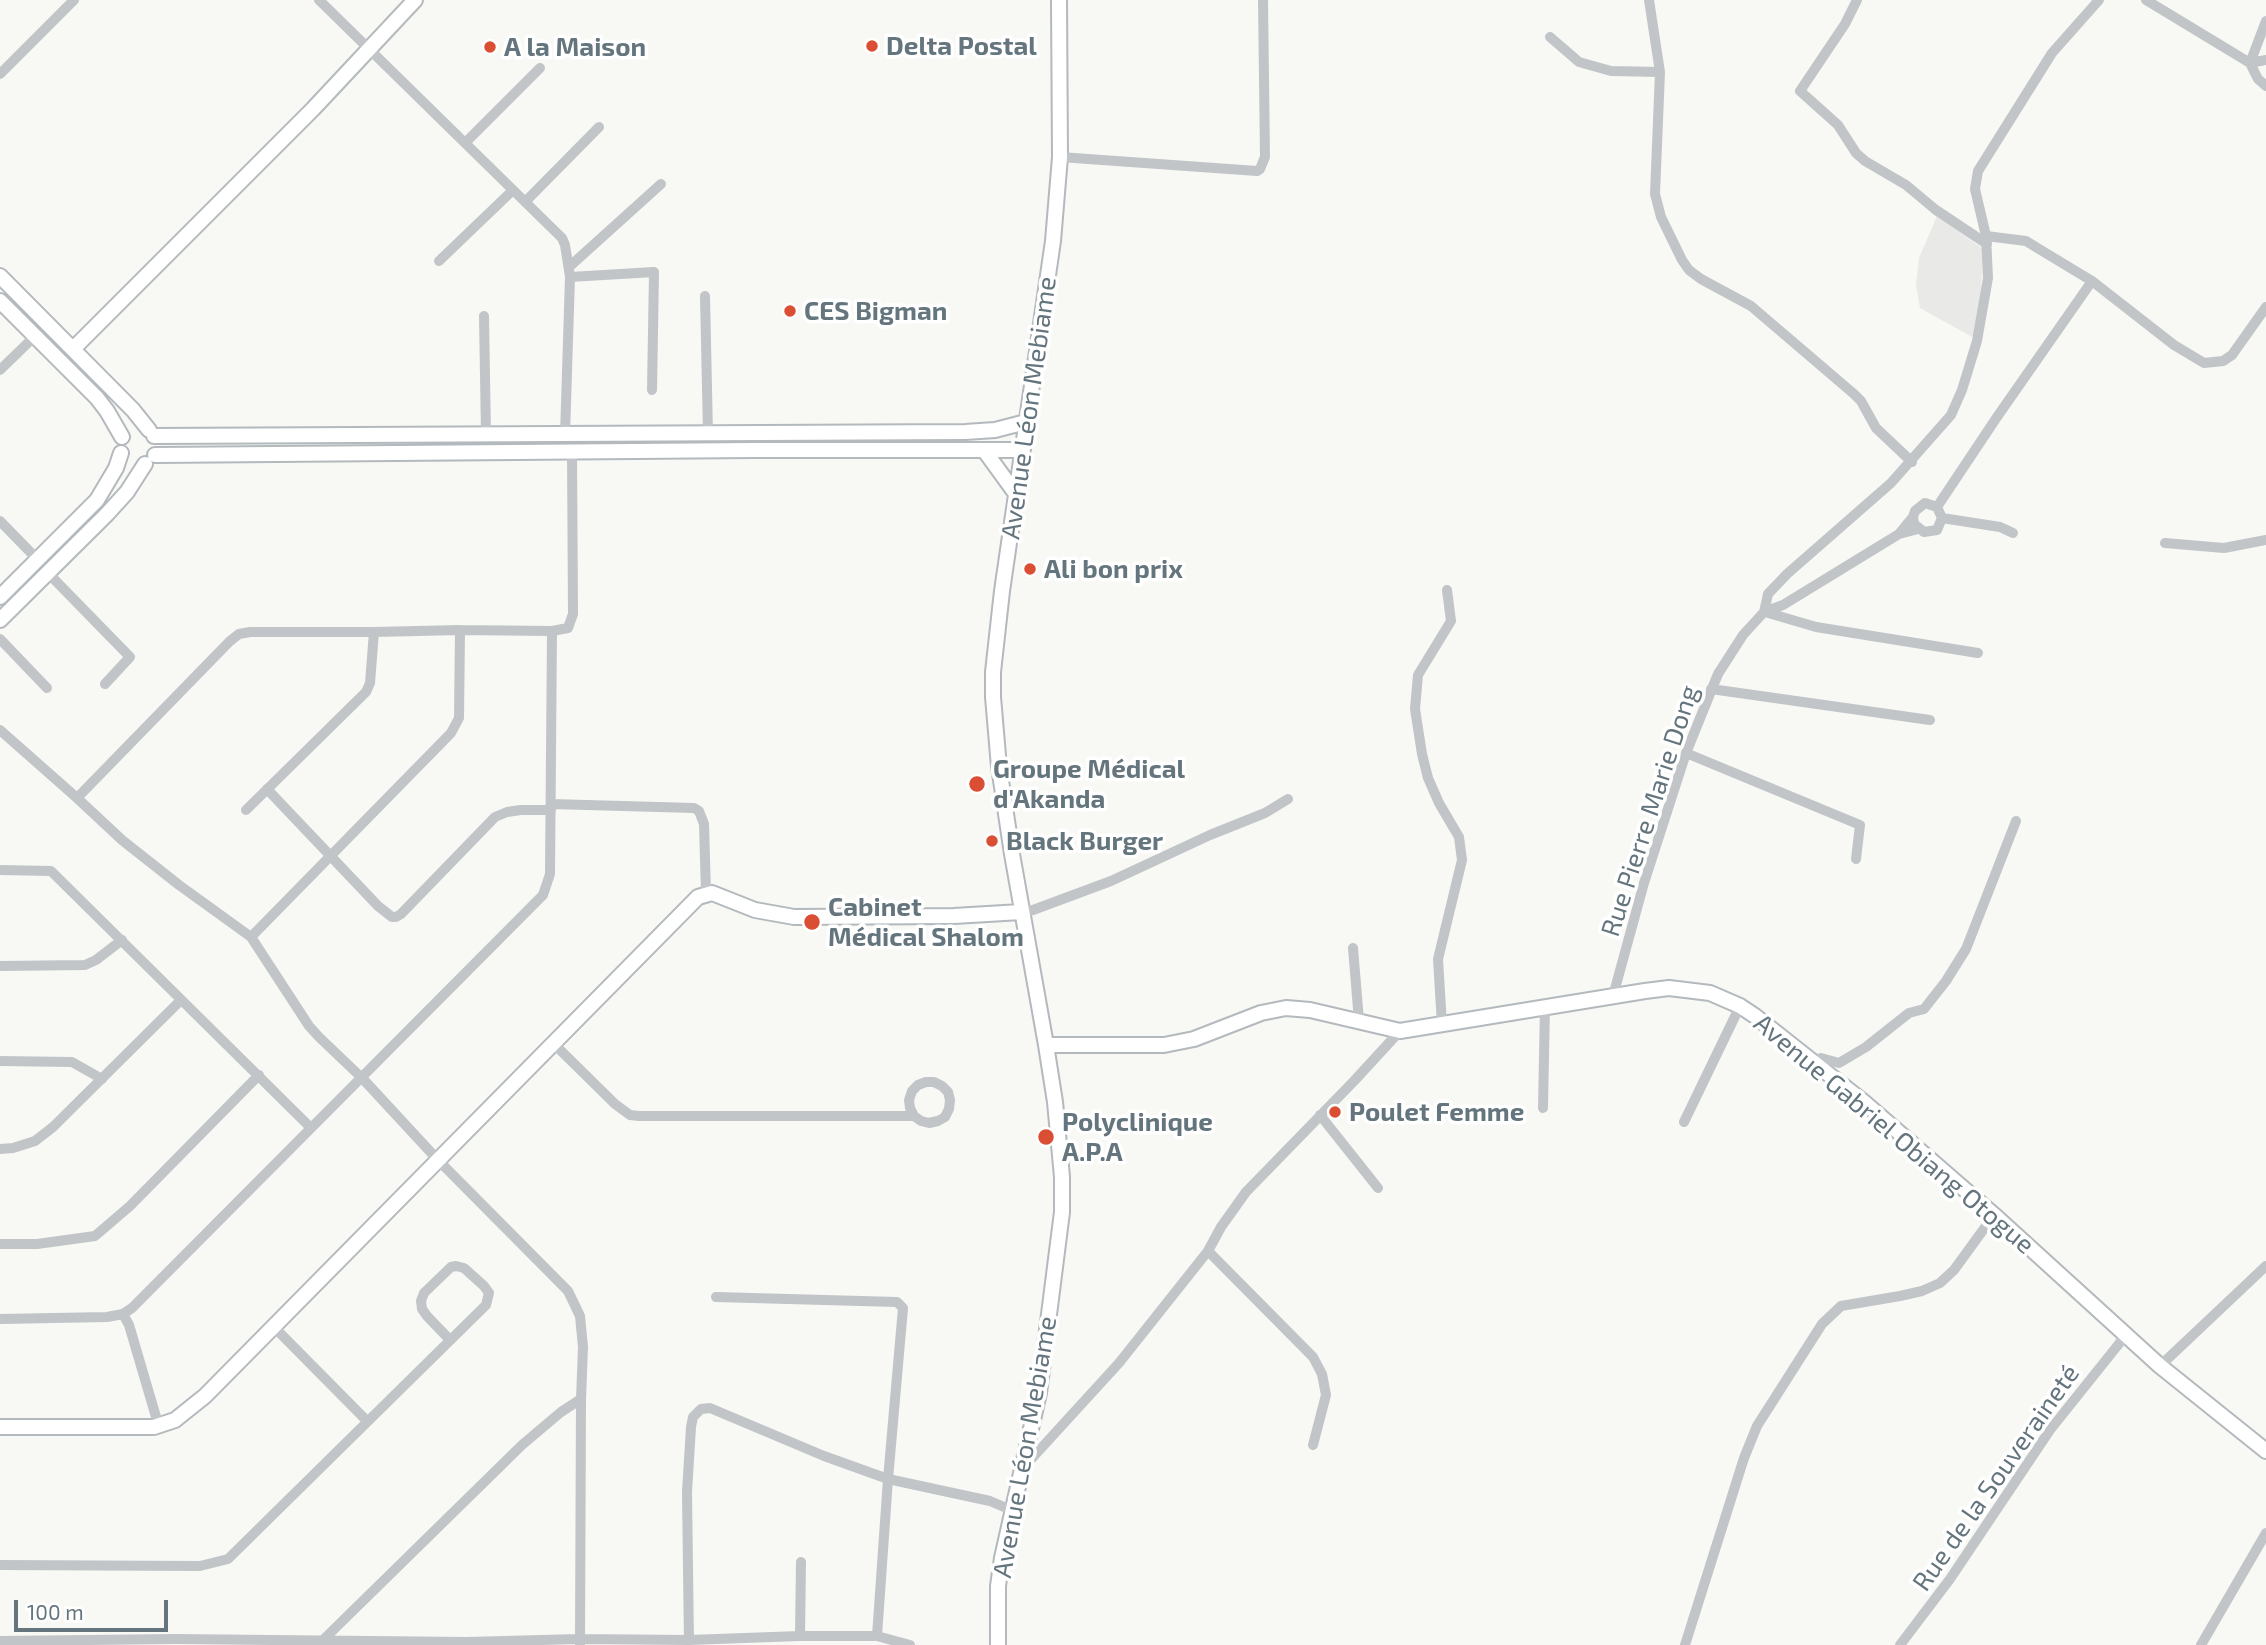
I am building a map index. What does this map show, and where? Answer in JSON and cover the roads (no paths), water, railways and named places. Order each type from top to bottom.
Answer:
[{"type":"street","points":[[0,74],[74,0]]},
{"type":"street","points":[[319,0],[562,238],[570,272],[565,435]]},
{"type":"street","points":[[73,349],[313,108],[415,0]]},
{"type":"street","name":"Avenue Léon Mebiame","points":[[998,1645],[999,1586],[1011,1510],[1024,1467],[1044,1362],[1061,1226],[1060,1143],[999,767],[993,697],[993,672],[1002,591],[1047,291],[1060,157],[1059,0]]},
{"type":"street","points":[[1060,157],[1257,171],[1263,165],[1265,157],[1263,0]]},
{"type":"street","points":[[1649,0],[1660,72],[1655,194],[1661,217],[1682,260],[1689,270],[1701,279],[1751,306],[1854,394],[1876,428],[1912,462]]},
{"type":"street","points":[[1857,0],[1845,24],[1800,92],[1838,125],[1856,153],[1865,161],[1906,185],[1936,210],[1987,240],[2026,241],[2092,281],[2174,345],[2204,363],[2223,361],[2232,355],[2266,307]]},
{"type":"street","points":[[1764,612],[1768,594],[1787,574],[1891,483],[1951,415],[1977,341],[1989,278],[1987,240],[1975,189],[1978,171],[2052,53],[2099,0]]},
{"type":"street","points":[[2152,1],[2188,27],[2250,63],[2258,79],[2266,86]]},
{"type":"street","points":[[2250,63],[2266,21]]},
{"type":"street","points":[[1550,37],[1579,62],[1611,71],[1660,72]]},
{"type":"street","points":[[2250,63],[2266,60]]},
{"type":"street","points":[[465,144],[540,68]]},
{"type":"street","points":[[525,202],[599,127]]},
{"type":"street","points":[[570,272],[661,184]]},
{"type":"street","points":[[439,261],[512,191]]},
{"type":"street","points":[[570,272],[653,272],[652,390]]},
{"type":"street","points":[[0,276],[132,410],[152,433],[158,447],[127,492],[0,620]]},
{"type":"street","points":[[1937,507],[2092,281]]},
{"type":"street","points":[[705,296],[708,434]]},
{"type":"street","points":[[0,301],[97,398],[122,437]]},
{"type":"street","points":[[484,316],[486,435]]},
{"type":"street","points":[[0,370],[35,336]]},
{"type":"street","points":[[0,597],[97,500],[116,468],[122,437],[137,427],[152,433],[565,435],[965,432],[995,430],[1026,422]]},
{"type":"street","points":[[984,450],[1016,494]]},
{"type":"street","points":[[121,453],[130,464],[150,460],[572,452],[1023,450]]},
{"type":"street","points":[[76,798],[230,640],[239,634],[552,631],[568,628],[573,614],[572,452]]},
{"type":"street","points":[[1764,612],[1783,605],[1899,534],[1918,529],[1930,532],[1937,530],[1942,518],[1937,507],[1931,504],[1919,506],[1899,534]]},
{"type":"street","points":[[1913,517],[1918,529]]},
{"type":"street","points":[[1942,518],[2000,527],[2013,533]]},
{"type":"street","points":[[0,522],[37,559]]},
{"type":"street","points":[[2165,543],[2224,548],[2266,540]]},
{"type":"street","points":[[48,573],[130,657],[105,684]]},
{"type":"street","points":[[1441,1025],[1438,959],[1462,860],[1459,837],[1428,778],[1415,709],[1418,675],[1451,621],[1447,590]]},
{"type":"street","points":[[1764,612],[1843,632],[1978,653]]},
{"type":"street","name":"Rue Pierre Marie Dong","points":[[1613,996],[1644,883],[1686,753],[1711,689],[1743,635],[1764,612]]},
{"type":"street","points":[[251,937],[455,727],[459,718],[460,630]]},
{"type":"street","points":[[0,1319],[107,1317],[123,1314],[147,1294],[544,895],[550,874],[552,631]]},
{"type":"street","points":[[246,810],[366,692],[370,683],[374,632]]},
{"type":"street","points":[[0,639],[47,688]]},
{"type":"street","points":[[1711,689],[1930,720]]},
{"type":"street","points":[[0,730],[122,840],[178,885],[251,937],[309,1026],[575,1301],[580,1316],[582,1338],[580,1642]]},
{"type":"street","points":[[1686,753],[1860,825],[1856,859]]},
{"type":"street","points":[[267,789],[377,906],[391,917],[396,917],[495,817],[507,812],[551,807],[694,808],[699,811],[704,824],[706,893]]},
{"type":"street","points":[[0,1427],[159,1427],[175,1420],[205,1396],[698,897],[706,893],[719,895],[755,910],[794,917],[954,916],[1021,912],[1111,881],[1265,813],[1288,799]]},
{"type":"street","points":[[1816,1064],[1821,1058],[1839,1063],[1873,1042],[1909,1013],[1924,1009],[1947,981],[1966,949],[2016,821]]},
{"type":"street","points":[[0,870],[51,871],[311,1128]]},
{"type":"street","points":[[0,965],[85,965],[122,940]]},
{"type":"street","points":[[1353,948],[1359,1021]]},
{"type":"street","name":"Avenue Gabriel Obiang Otogue","points":[[1046,1045],[1164,1045],[1194,1039],[1261,1013],[1286,1008],[1310,1010],[1399,1031],[1669,988],[1710,993],[1740,1006],[1865,1103],[1994,1215],[2160,1366],[2266,1451]]},
{"type":"street","points":[[0,1149],[13,1149],[35,1141],[53,1128],[181,1000]]},
{"type":"street","points":[[1543,1108],[1545,1006]]},
{"type":"street","points":[[1684,1122],[1740,1006]]},
{"type":"street","points":[[1024,1467],[1112,1371],[1208,1251],[1246,1192],[1399,1031]]},
{"type":"street","points":[[553,1044],[630,1115],[914,1116],[929,1123],[945,1116],[949,1109],[948,1092],[934,1082],[918,1085],[909,1100],[914,1116]]},
{"type":"street","points":[[0,1061],[72,1062],[102,1079]]},
{"type":"street","points":[[0,1244],[37,1244],[95,1236],[130,1206],[259,1075]]},
{"type":"street","points":[[1320,1115],[1378,1188]]},
{"type":"street","points":[[1685,1645],[1754,1433],[1767,1408],[1822,1324],[1841,1306],[1922,1291],[1940,1283],[1954,1270],[1994,1215]]},
{"type":"street","points":[[1208,1251],[1313,1357],[1322,1374],[1326,1395],[1313,1445]]},
{"type":"street","points":[[0,1565],[200,1566],[228,1559],[486,1305],[489,1293],[484,1286],[464,1268],[456,1266],[451,1267],[424,1293],[421,1301],[427,1316],[450,1340]]},
{"type":"street","points":[[2160,1366],[2266,1266]]},
{"type":"street","points":[[716,1297],[897,1302],[902,1306],[904,1311],[877,1636]]},
{"type":"street","points":[[123,1314],[129,1325],[159,1427]]},
{"type":"street","points":[[273,1326],[367,1421]]},
{"type":"street","name":"Rue de la Souveraineté","points":[[1900,1645],[1950,1579],[2050,1430],[2126,1335]]},
{"type":"street","points":[[322,1642],[522,1445],[580,1399]]},
{"type":"street","points":[[689,1643],[687,1492],[691,1427],[694,1417],[701,1409],[710,1408],[824,1456],[888,1479],[990,1501],[1011,1510]]},
{"type":"street","points":[[2201,1645],[2266,1533]]},
{"type":"street","points":[[800,1636],[801,1562]]},
{"type":"street","points":[[0,1641],[689,1643],[800,1636],[877,1636],[910,1645]]},
{"type":"place","name":"Delta Postal","points":[[872,46]]},
{"type":"place","name":"A la Maison","points":[[490,47]]},
{"type":"place","name":"CES Bigman","points":[[790,311]]},
{"type":"place","name":"Ali bon prix","points":[[1030,569]]},
{"type":"place","name":"Groupe Médical d'Akanda","points":[[977,784]]},
{"type":"place","name":"Black Burger","points":[[992,841]]},
{"type":"place","name":"Cabinet Médical Shalom","points":[[812,922]]},
{"type":"place","name":"Poulet Femme","points":[[1335,1112]]},
{"type":"place","name":"Polyclinique A.P.A","points":[[1046,1137]]}]
